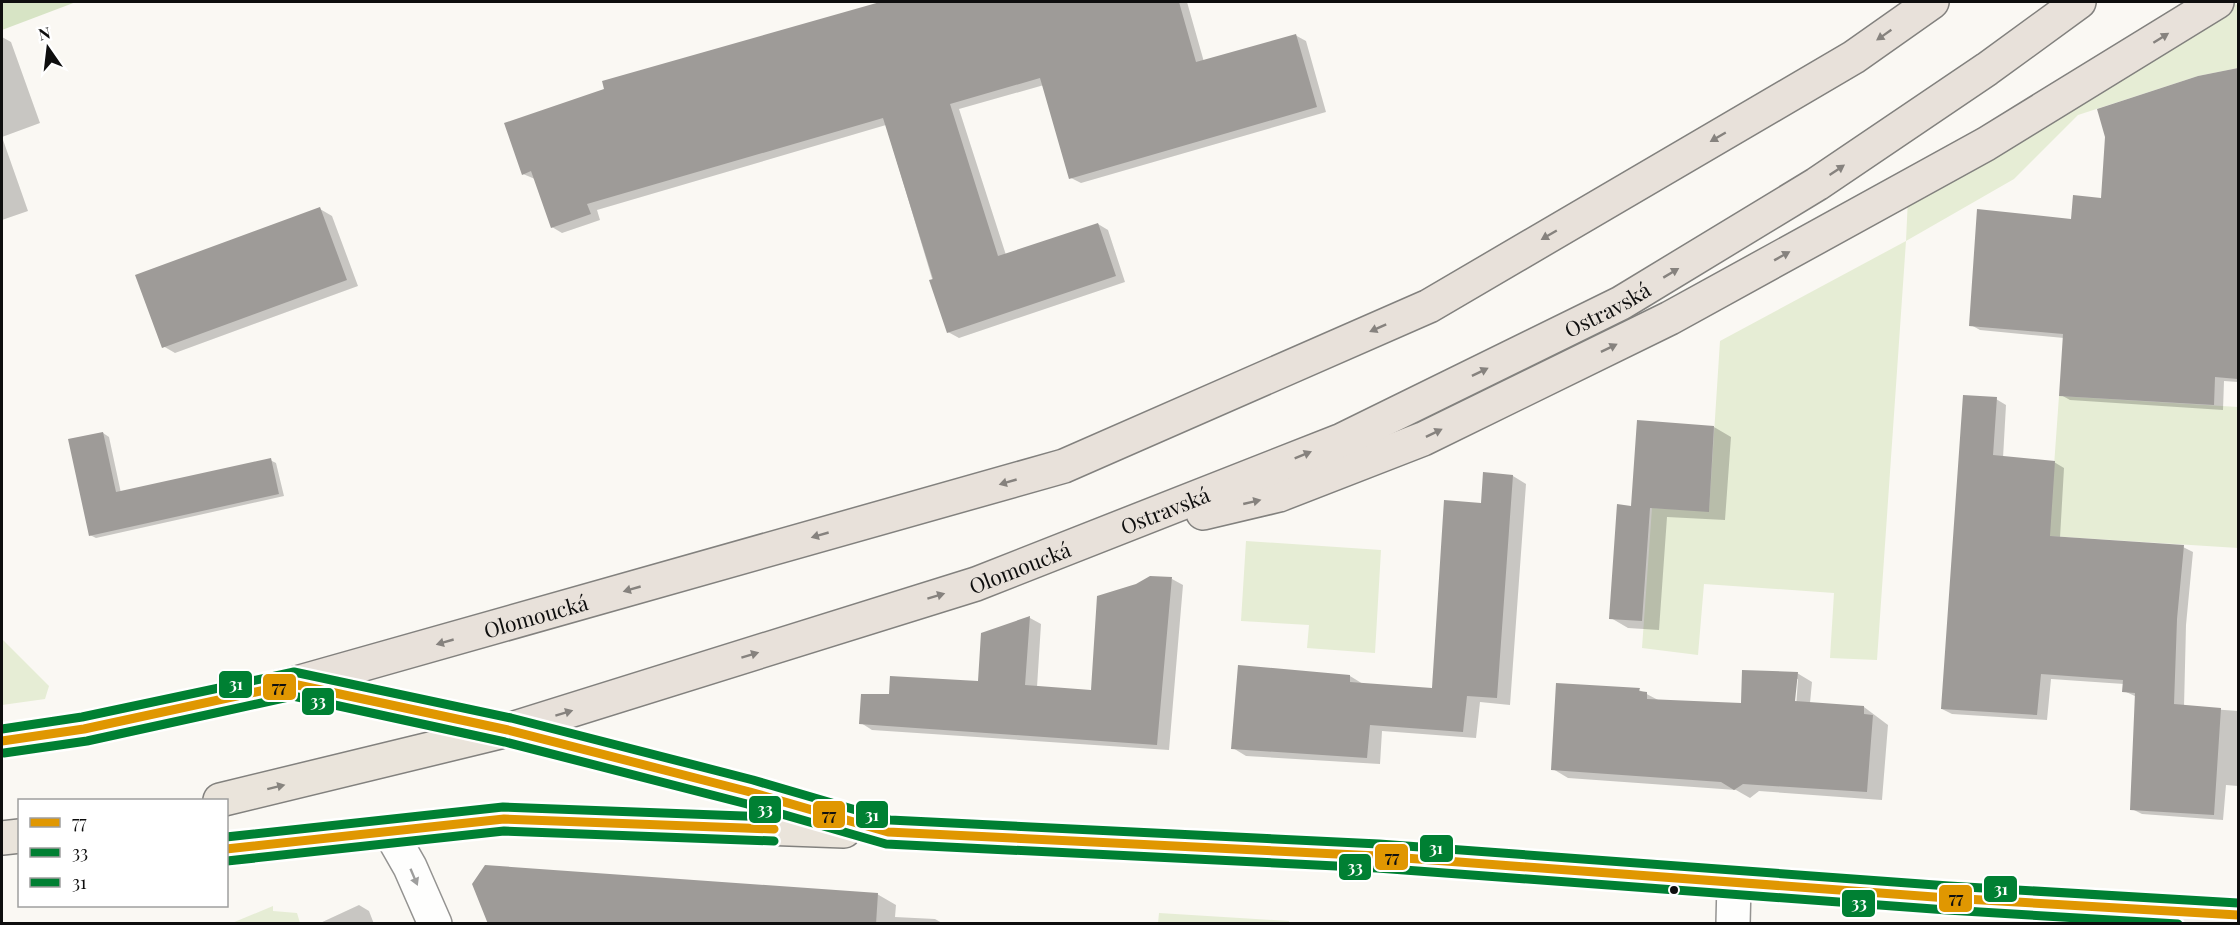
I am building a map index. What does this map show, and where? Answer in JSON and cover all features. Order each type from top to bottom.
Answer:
[{"type":"highway","name":"Olomoucká","points":[[293,684],[1064,466],[1429,306],[1854,57],[1932,2]]},
{"type":"highway","name":"Ostravská","points":[[1093,539],[1342,440],[1621,303],[1817,184],[1987,69],[2079,2]]},
{"type":"highway","points":[[1093,539],[1279,495],[1423,439],[1680,312],[1986,144],[2217,2]]},
{"type":"highway","name":"Olomoucká","points":[[508,730],[976,584],[1093,539]]},
{"type":"main road","points":[[293,684],[508,730],[750,792],[888,832]]},
{"type":"main road","name":"Olomoucká","points":[[2,741],[84,729],[293,684]]},
{"type":"main road","name":"Olomoucká","points":[[228,799],[508,730]]},
{"type":"main road","points":[[228,849],[504,819],[888,832],[1378,856],[1734,883],[2238,915]]},
{"type":"main road","points":[[2,838],[18,836]]},
{"type":"street","points":[[390,832],[410,867],[435,924]]},
{"type":"street","points":[[1733,924],[1734,883]]},
{"type":"green space","points":[[2,2],[76,2],[2,30]]},
{"type":"green space","points":[[2234,2],[2238,6],[2238,68],[2198,76],[2078,115],[2014,179],[1906,241],[1908,198]]},
{"type":"green space","points":[[1906,241],[1877,660],[1830,658],[1834,593],[1704,584],[1698,655],[1642,648],[1652,508],[1709,511],[1720,341]]},
{"type":"green space","points":[[2059,396],[2238,407],[2238,548],[2049,536]]},
{"type":"green space","points":[[1246,541],[1381,550],[1375,653],[1307,648],[1309,625],[1241,621]]},
{"type":"green space","points":[[2,639],[49,686],[45,699],[2,705]]},
{"type":"green space","points":[[273,906],[273,911],[297,913],[300,923],[232,923]]},
{"type":"green space","points":[[1159,913],[1289,921],[1289,923],[1158,923]]},
{"type":"building","points":[[880,2],[1179,2],[1196,62],[1296,34],[1317,107],[1069,179],[1040,78],[950,104],[998,256],[1098,223],[1116,276],[947,333],[929,280],[933,279],[883,118],[587,204],[591,214],[551,228],[531,171],[522,175],[504,123],[604,89],[602,81]]},
{"type":"building","points":[[2238,68],[2238,379],[2215,377],[2214,405],[2059,396],[2063,334],[1969,326],[1977,209],[2071,219],[2073,195],[2101,198],[2105,137],[2097,109],[2198,76]]},
{"type":"building","points":[[320,207],[347,280],[162,348],[135,275]]},
{"type":"building","points":[[1963,395],[1997,397],[1993,455],[2055,461],[2050,536],[2184,545],[2177,619],[2174,704],[2221,708],[2214,815],[2130,810],[2135,693],[2122,692],[2123,680],[2041,674],[2037,715],[1941,709]]},
{"type":"building","points":[[1637,420],[1714,426],[1709,512],[1650,508],[1642,621],[1609,619],[1617,504],[1631,506]]},
{"type":"building","points":[[103,432],[116,492],[271,458],[279,494],[89,536],[68,439]]},
{"type":"building","points":[[1483,472],[1513,475],[1497,698],[1467,696],[1463,732],[1370,725],[1367,758],[1231,749],[1238,665],[1350,675],[1350,682],[1432,688],[1444,500],[1481,503]]},
{"type":"building","points":[[1150,576],[1172,577],[1157,745],[859,724],[861,694],[889,694],[890,676],[978,681],[981,633],[1030,616],[1025,685],[1091,690],[1097,596],[1136,584]]},
{"type":"building","points":[[1742,670],[1798,672],[1795,701],[1864,706],[1864,714],[1873,715],[1867,792],[1743,784],[1734,790],[1721,782],[1551,770],[1556,683],[1640,688],[1639,691],[1647,692],[1647,699],[1741,703]]},
{"type":"building","points":[[485,865],[878,893],[876,924],[488,924],[472,884]]},
{"type":"transit line","name":"31","points":[[2,729],[82,717],[294,672],[511,718],[753,780],[890,820],[1379,844],[1949,886],[2238,903]]},
{"type":"transit line","name":"77","points":[[2,741],[84,729],[293,684],[508,730],[750,792],[888,832],[1378,856],[1948,898],[2238,915]]},
{"type":"transit line","name":"33","points":[[4,753],[87,741],[293,696],[505,742],[747,804],[886,844],[1377,868],[1947,910],[2178,924]]},
{"type":"transit line","name":"31","points":[[228,837],[503,807],[774,817]]},
{"type":"transit line","name":"77","points":[[228,849],[504,819],[774,829]]},
{"type":"transit line","name":"33","points":[[228,861],[504,831],[774,841]]}]
